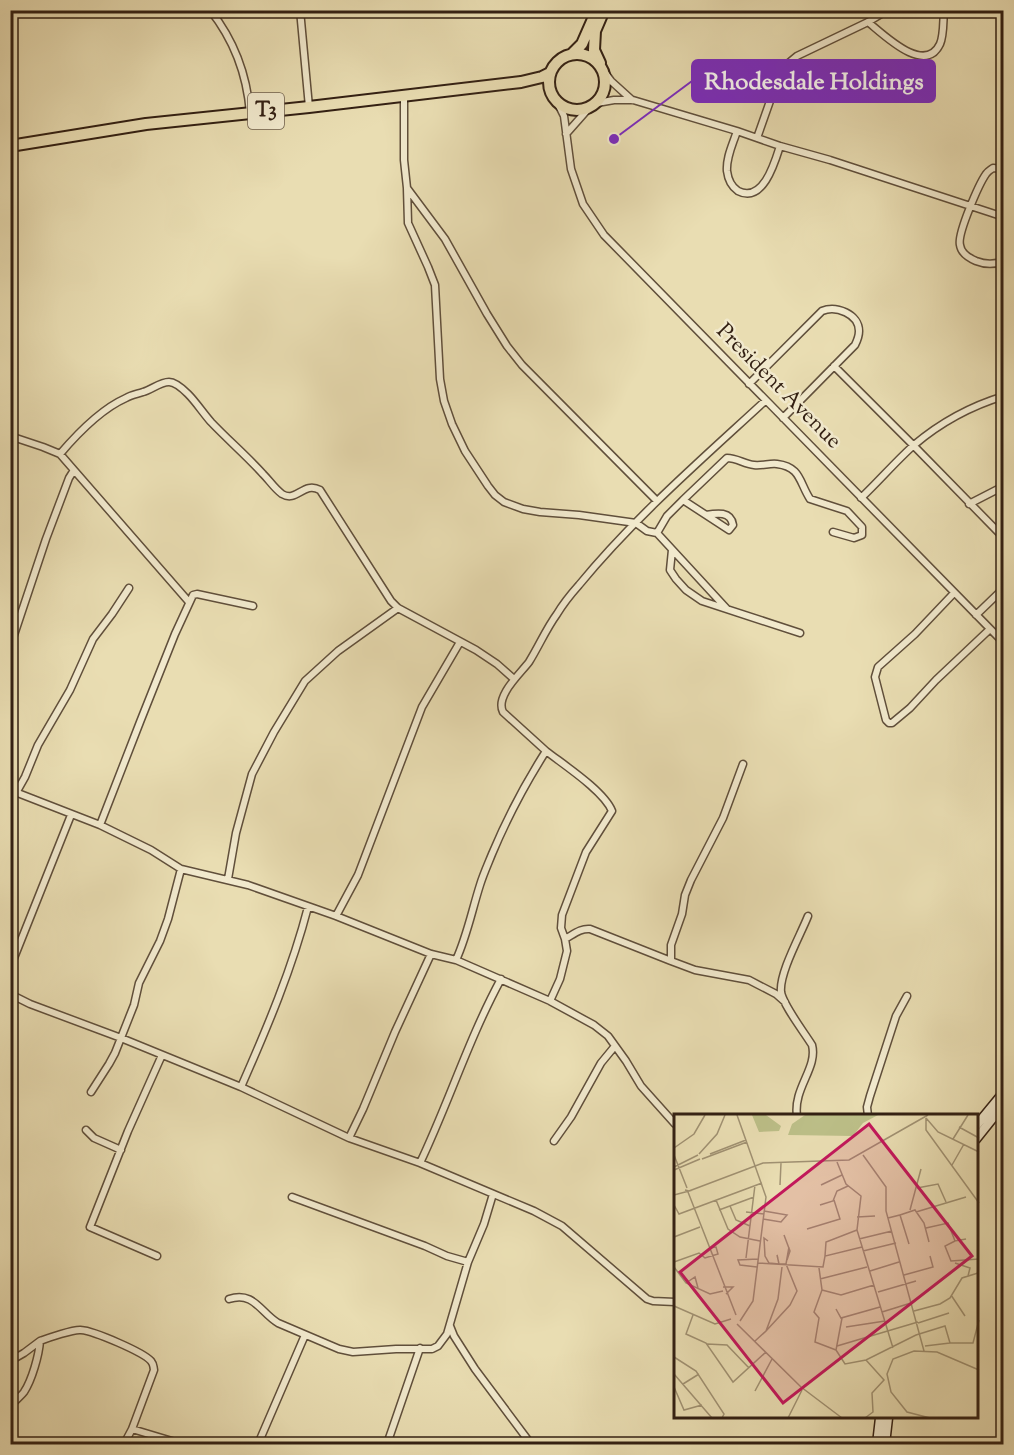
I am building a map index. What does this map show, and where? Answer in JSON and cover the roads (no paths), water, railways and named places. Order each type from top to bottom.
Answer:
[{"type":"highway","name":"T3","points":[[10,146],[146,124],[521,82],[550,73],[559,61],[572,54],[582,44],[596,10]]},
{"type":"highway","points":[[593,105],[602,96],[605,88],[606,79],[594,50],[595,31],[604,10]]},
{"type":"highway","points":[[572,54],[588,56],[602,68]]},
{"type":"highway","points":[[550,73],[550,89],[555,99]]},
{"type":"highway","name":"T3","points":[[521,82],[541,88],[564,107],[572,110],[580,110],[593,105]]},
{"type":"street","points":[[210,10],[238,57],[248,91],[250,113]]},
{"type":"street","points":[[300,10],[309,107]]},
{"type":"street","points":[[757,138],[776,84],[785,66],[797,56],[888,10]]},
{"type":"street","points":[[868,22],[904,50],[925,56],[933,53],[940,44],[944,10]]},
{"type":"street","points":[[602,68],[611,81],[633,100]]},
{"type":"street","points":[[404,96],[404,160],[408,223],[435,285],[440,379],[444,401],[465,451],[488,486],[504,502],[540,512],[636,523],[647,531],[657,533],[727,609]]},
{"type":"street","name":"President Avenue","points":[[555,99],[564,116],[571,169],[583,204],[604,236],[1004,643]]},
{"type":"street","points":[[566,134],[593,105],[614,100],[633,100],[737,130],[780,146],[1004,217]]},
{"type":"street","points":[[737,130],[728,157],[727,173],[735,189],[744,193],[753,192],[763,184],[772,171],[780,146]]},
{"type":"street","points":[[1004,169],[993,168],[984,176],[970,206],[959,242],[963,252],[974,260],[992,265],[1004,261]]},
{"type":"street","points":[[407,188],[445,239],[487,314],[522,365],[657,501]]},
{"type":"street","points":[[749,384],[817,315],[831,309],[845,311],[857,324],[859,331],[855,345],[783,417]]},
{"type":"street","points":[[834,366],[1004,538]]},
{"type":"street","points":[[60,454],[107,408],[126,397],[163,383],[175,384],[187,393],[211,422],[275,489],[290,497],[310,487],[320,490],[391,601],[398,608],[476,650],[514,679]]},
{"type":"street","points":[[861,498],[914,446],[959,415],[983,402],[1004,396]]},
{"type":"street","points":[[550,1001],[560,979],[567,951],[561,928],[562,915],[586,852],[612,811],[596,791],[546,751],[503,712],[502,699],[578,585],[657,501],[765,400]]},
{"type":"street","points":[[10,436],[60,454],[189,602]]},
{"type":"street","points":[[657,533],[667,516],[727,458],[755,465],[777,463],[793,468],[800,477],[810,499],[847,511],[862,527],[862,535],[854,538],[833,532]]},
{"type":"street","points":[[10,647],[46,538],[74,470]]},
{"type":"street","points":[[969,504],[1004,486]]},
{"type":"street","points":[[683,500],[706,515]]},
{"type":"street","points":[[672,550],[670,570],[686,590],[702,601],[800,633]]},
{"type":"street","points":[[129,588],[93,639],[70,690],[38,745],[25,777],[13,792],[100,825],[151,850],[181,868],[228,879],[336,916],[431,954],[456,960],[550,1001],[594,1025],[608,1036],[641,1086],[674,1123]]},
{"type":"street","points":[[976,615],[1004,588]]},
{"type":"street","points":[[954,593],[915,634],[878,667],[874,676],[886,720],[892,723],[910,708],[990,629]]},
{"type":"street","points":[[100,825],[193,595],[253,606]]},
{"type":"street","points":[[228,879],[236,833],[252,774],[304,681],[338,651],[398,608]]},
{"type":"street","points":[[336,916],[358,875],[422,707],[460,642]]},
{"type":"street","points":[[456,960],[465,942],[480,884],[495,846],[513,806],[546,751]]},
{"type":"street","points":[[671,962],[671,945],[682,914],[685,895],[723,818],[743,764]]},
{"type":"street","points":[[10,968],[71,814]]},
{"type":"street","points":[[91,1092],[109,1064],[121,1038],[134,1005],[139,983],[160,941],[181,868]]},
{"type":"street","points":[[241,1087],[289,969],[308,907]]},
{"type":"street","points":[[797,1114],[800,1089],[813,1060],[814,1052],[781,992],[782,981],[790,958],[808,916]]},
{"type":"street","points":[[565,939],[584,928],[590,929],[695,970],[749,980],[768,989],[785,1002]]},
{"type":"street","points":[[349,1138],[431,954]]},
{"type":"street","points":[[420,1163],[481,1017],[501,979]]},
{"type":"street","points":[[10,994],[30,1004],[241,1087],[349,1138],[420,1163],[519,1204],[562,1226],[647,1299],[674,1302]]},
{"type":"street","points":[[868,1114],[870,1096],[896,1016],[906,996]]},
{"type":"street","points":[[555,1141],[571,1118],[601,1063],[615,1046]]},
{"type":"street","points":[[157,1256],[90,1227],[162,1055]]},
{"type":"street","points":[[978,1124],[1004,1092]]},
{"type":"street","points":[[978,1136],[1004,1104]]},
{"type":"street","points":[[86,1130],[99,1141],[121,1150]]},
{"type":"street","points":[[229,1299],[241,1297],[250,1300],[272,1319],[339,1349],[353,1352],[432,1349],[444,1340],[450,1326],[468,1262],[484,1224],[493,1194]]},
{"type":"street","points":[[292,1197],[468,1262]]},
{"type":"street","points":[[450,1326],[475,1368],[530,1444]]},
{"type":"street","points":[[10,1361],[40,1341],[80,1329],[134,1349],[149,1359],[154,1370],[124,1444]]},
{"type":"street","points":[[258,1444],[305,1335]]},
{"type":"street","points":[[10,1406],[27,1388],[40,1341]]},
{"type":"street","points":[[387,1444],[420,1348]]},
{"type":"street","points":[[877,1444],[880,1419]]},
{"type":"street","points":[[885,1444],[888,1419]]},
{"type":"street","points":[[132,1429],[182,1444]]},
{"type":"place","name":"Rhodesdale Holdings","points":[[614,139]]}]
